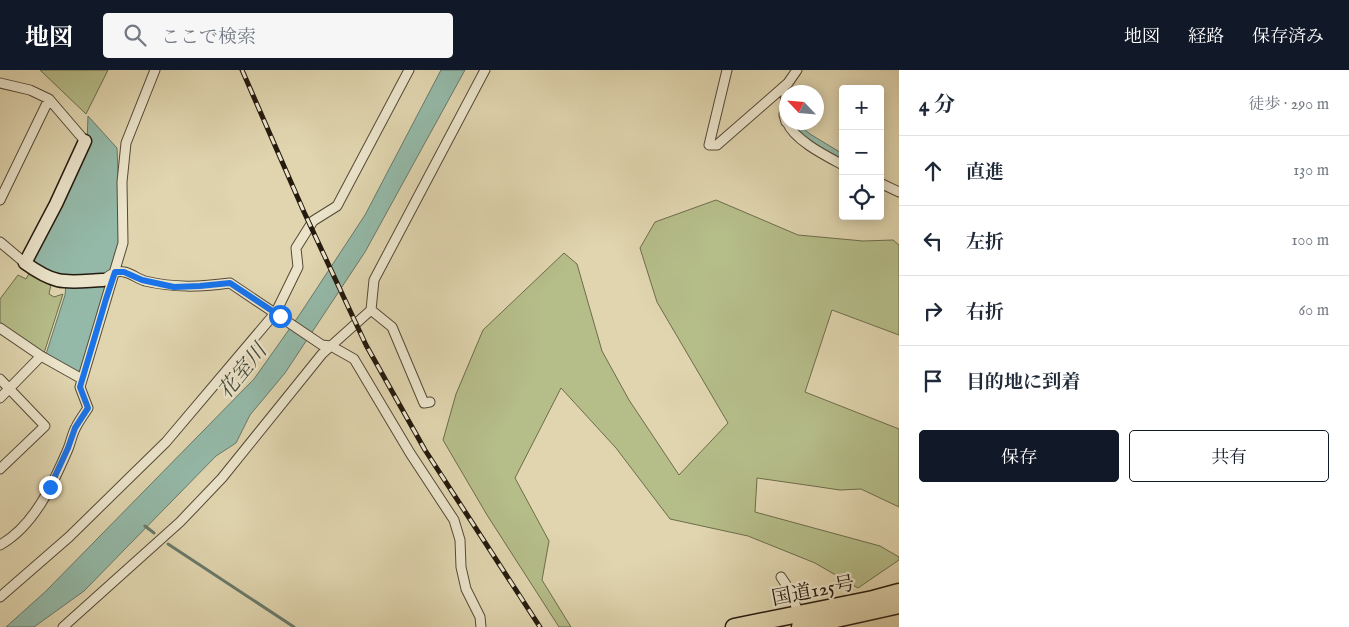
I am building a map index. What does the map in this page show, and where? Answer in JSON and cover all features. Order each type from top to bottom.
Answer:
[{"type":"highway","points":[[889,605],[899,588]]},
{"type":"highway","name":"国道125号","points":[[734,627],[801,624],[889,605],[899,592]]},
{"type":"street","points":[[0,545],[12,538],[36,510],[50,487],[75,428],[88,408],[80,387],[123,242],[122,182],[126,143],[155,70]]},
{"type":"street","points":[[0,597],[69,537],[166,442],[278,314],[298,267],[296,248],[313,221],[336,206],[408,70]]},
{"type":"street","points":[[63,627],[180,522],[222,478],[322,354],[327,345],[371,310],[374,280],[485,70]]},
{"type":"street","points":[[727,70],[710,145],[717,145],[779,96]]},
{"type":"street","points":[[790,85],[797,70]]},
{"type":"street","points":[[0,83],[30,90],[48,99],[85,141],[56,204],[25,263]]},
{"type":"street","points":[[0,200],[48,99]]},
{"type":"street","points":[[790,130],[803,141],[839,163]]},
{"type":"street","points":[[884,185],[899,192]]},
{"type":"street","points":[[0,242],[41,275],[56,281],[102,280],[115,272],[124,272],[142,280],[174,287],[230,283],[327,345],[354,360],[454,520],[460,540],[461,567],[466,589],[480,617],[480,627]]},
{"type":"street","points":[[371,310],[392,327],[424,403],[430,402]]},
{"type":"street","points":[[0,328],[41,356],[82,379]]},
{"type":"street","points":[[0,398],[41,356]]},
{"type":"street","points":[[0,379],[45,426],[0,469]]},
{"type":"street","points":[[781,577],[789,589],[801,624]]},
{"type":"green space","points":[[40,70],[108,70],[86,114]]},
{"type":"green space","points":[[716,200],[798,235],[863,241],[893,240],[899,245],[899,335],[832,310],[805,392],[899,429],[899,507],[861,489],[840,490],[757,478],[755,512],[880,546],[899,557],[899,560],[858,588],[815,563],[748,536],[670,519],[616,448],[561,388],[515,478],[549,541],[542,580],[571,627],[559,627],[487,515],[443,440],[456,394],[483,330],[564,253],[577,264],[602,351],[629,400],[679,475],[728,423],[657,302],[640,248],[655,222]]},
{"type":"green space","points":[[31,270],[52,280],[49,294],[54,297],[63,294],[44,353],[0,324],[0,299],[18,275],[26,279]]},
{"type":"shaded area","points":[[441,70],[465,70],[365,252],[285,373],[250,415],[236,443],[216,456],[84,591],[34,627],[6,627],[46,591],[254,379],[300,314],[365,215]]},
{"type":"shaded area","points":[[88,116],[117,148],[121,242],[113,271],[102,278],[66,280],[27,262],[87,142]]},
{"type":"shaded area","points":[[797,130],[805,130],[839,152],[839,159],[805,139]]},
{"type":"shaded area","points":[[112,277],[81,376],[46,354],[65,295],[66,284]]},
{"type":"waterway","points":[[145,526],[154,533]]},
{"type":"waterway","points":[[168,544],[294,627]]},
{"type":"railway","points":[[242,70],[304,212],[366,345],[425,450],[540,627]]},
{"type":"route","points":[[50,487],[75,428],[88,408],[80,387],[115,272],[124,272],[142,280],[174,287],[230,283],[280,316]]},
{"type":"water label","name":"花室川","points":[[242,371]]}]
